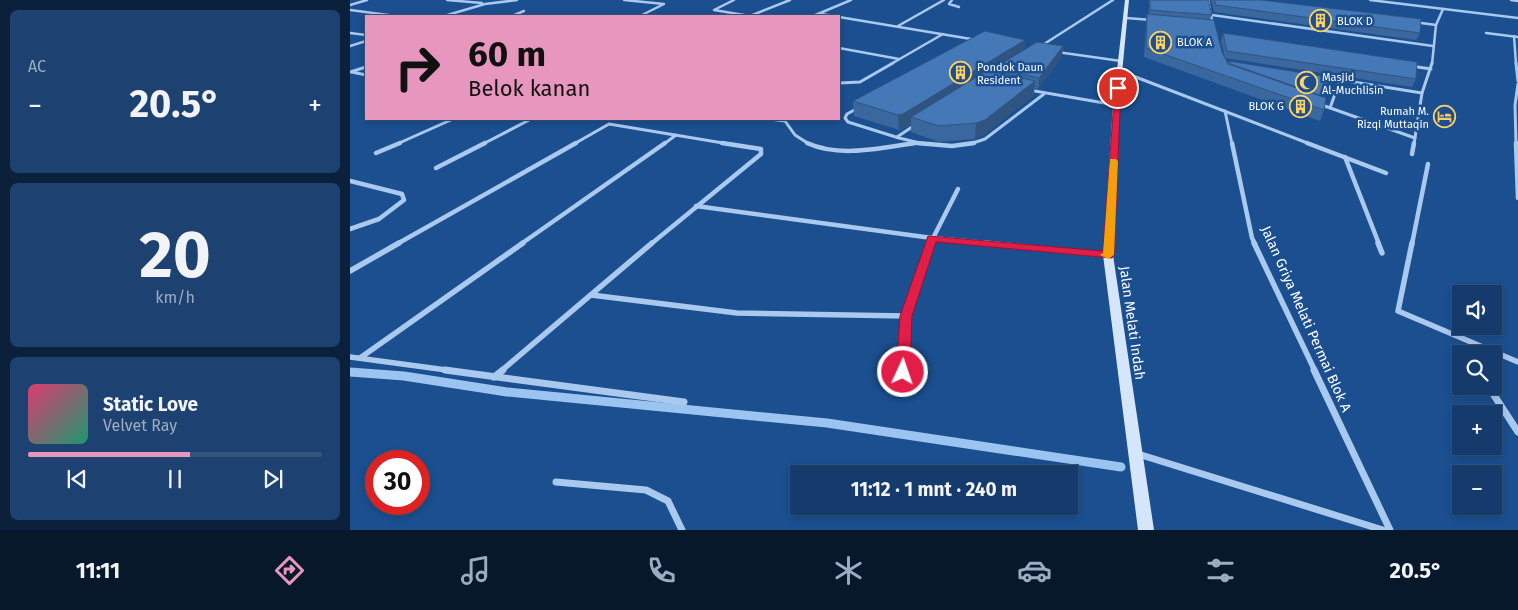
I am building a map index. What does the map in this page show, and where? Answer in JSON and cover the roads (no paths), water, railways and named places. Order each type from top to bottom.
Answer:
[{"type":"main road","name":"Jalan Melati Indah","points":[[1127,0],[1116,105],[1108,255],[1146,530]]},
{"type":"street","points":[[350,5],[367,0]]},
{"type":"street","points":[[447,0],[485,4]]},
{"type":"street","points":[[447,15],[485,4],[517,0]]},
{"type":"street","points":[[624,0],[664,4],[642,15]]},
{"type":"street","points":[[734,0],[714,10],[744,15]]},
{"type":"street","points":[[752,15],[790,0]]},
{"type":"street","points":[[819,14],[851,0]]},
{"type":"street","points":[[897,27],[944,0]]},
{"type":"street","points":[[952,0],[949,4],[959,7]]},
{"type":"street","points":[[1045,50],[1035,49],[1113,0]]},
{"type":"street","points":[[1208,0],[1215,29]]},
{"type":"street","points":[[1370,0],[1518,18]]},
{"type":"street","points":[[1511,0],[1518,1]]},
{"type":"street","points":[[1412,154],[1422,93],[1431,69],[1436,25],[1443,9]]},
{"type":"street","points":[[350,10],[388,15]]},
{"type":"street","points":[[514,15],[524,11]]},
{"type":"street","points":[[819,14],[825,15]]},
{"type":"street","points":[[1212,15],[1433,46]]},
{"type":"street","points":[[840,18],[978,40],[970,44]]},
{"type":"street","points":[[1126,18],[1154,20]]},
{"type":"street","points":[[1407,21],[1436,25]]},
{"type":"street","points":[[350,33],[365,35]]},
{"type":"street","points":[[1486,33],[1516,36],[1518,198]]},
{"type":"street","points":[[840,83],[860,82],[944,34]]},
{"type":"street","points":[[350,46],[365,41]]},
{"type":"street","points":[[840,48],[900,59]]},
{"type":"street","points":[[1054,52],[1120,66],[1225,111],[1386,173]]},
{"type":"street","points":[[1410,66],[1431,69]]},
{"type":"street","points":[[350,72],[365,67]]},
{"type":"street","points":[[350,72],[365,75]]},
{"type":"street","points":[[1320,77],[1422,93]]},
{"type":"street","points":[[1330,108],[1340,80]]},
{"type":"street","points":[[1025,89],[1044,94],[1116,105]]},
{"type":"street","points":[[864,104],[847,114],[845,118],[848,122],[897,137],[940,146],[976,143],[992,135],[1044,94]]},
{"type":"street","points":[[1311,101],[1415,138]]},
{"type":"street","name":"Jalan Griya Melati Permai Blok A","points":[[1225,111],[1252,238],[1390,530]]},
{"type":"street","points":[[376,153],[451,120]]},
{"type":"street","points":[[436,168],[530,120]]},
{"type":"street","points":[[786,120],[788,128],[812,147],[853,151],[918,142]]},
{"type":"street","points":[[897,137],[921,121]]},
{"type":"street","points":[[350,271],[606,125],[614,124],[676,134],[759,148],[762,151],[761,154],[696,206],[494,377]]},
{"type":"street","points":[[360,358],[676,134]]},
{"type":"street","points":[[1345,157],[1382,254]]},
{"type":"street","points":[[1428,164],[1398,311],[1518,362]]},
{"type":"street","points":[[350,181],[402,194],[404,200],[396,209],[373,222],[350,229]]},
{"type":"street","points":[[903,372],[906,316],[932,238],[958,189]]},
{"type":"street","points":[[696,206],[932,238],[1108,255]]},
{"type":"street","points":[[591,295],[737,313],[906,316]]},
{"type":"street","points":[[350,357],[684,402]]},
{"type":"street","points":[[1494,395],[1518,432]]},
{"type":"street","points":[[1135,453],[1383,530]]},
{"type":"street","points":[[556,482],[646,490],[668,501],[682,530]]},
{"type":"waterway","points":[[350,372],[404,376],[507,392],[827,423],[1121,467]]},
{"type":"place","name":"BLOK D","points":[[1321,21]]},
{"type":"place","name":"BLOK A","points":[[1161,42]]},
{"type":"place","name":"Pondok Daun Resident","points":[[961,73]]},
{"type":"place","name":"Masjid Al-Muchlisin","points":[[1306,83]]},
{"type":"place","name":"BLOK G","points":[[1300,106]]},
{"type":"place","name":"Rumah M. Rizqi Muttaqin","points":[[1445,117]]}]
